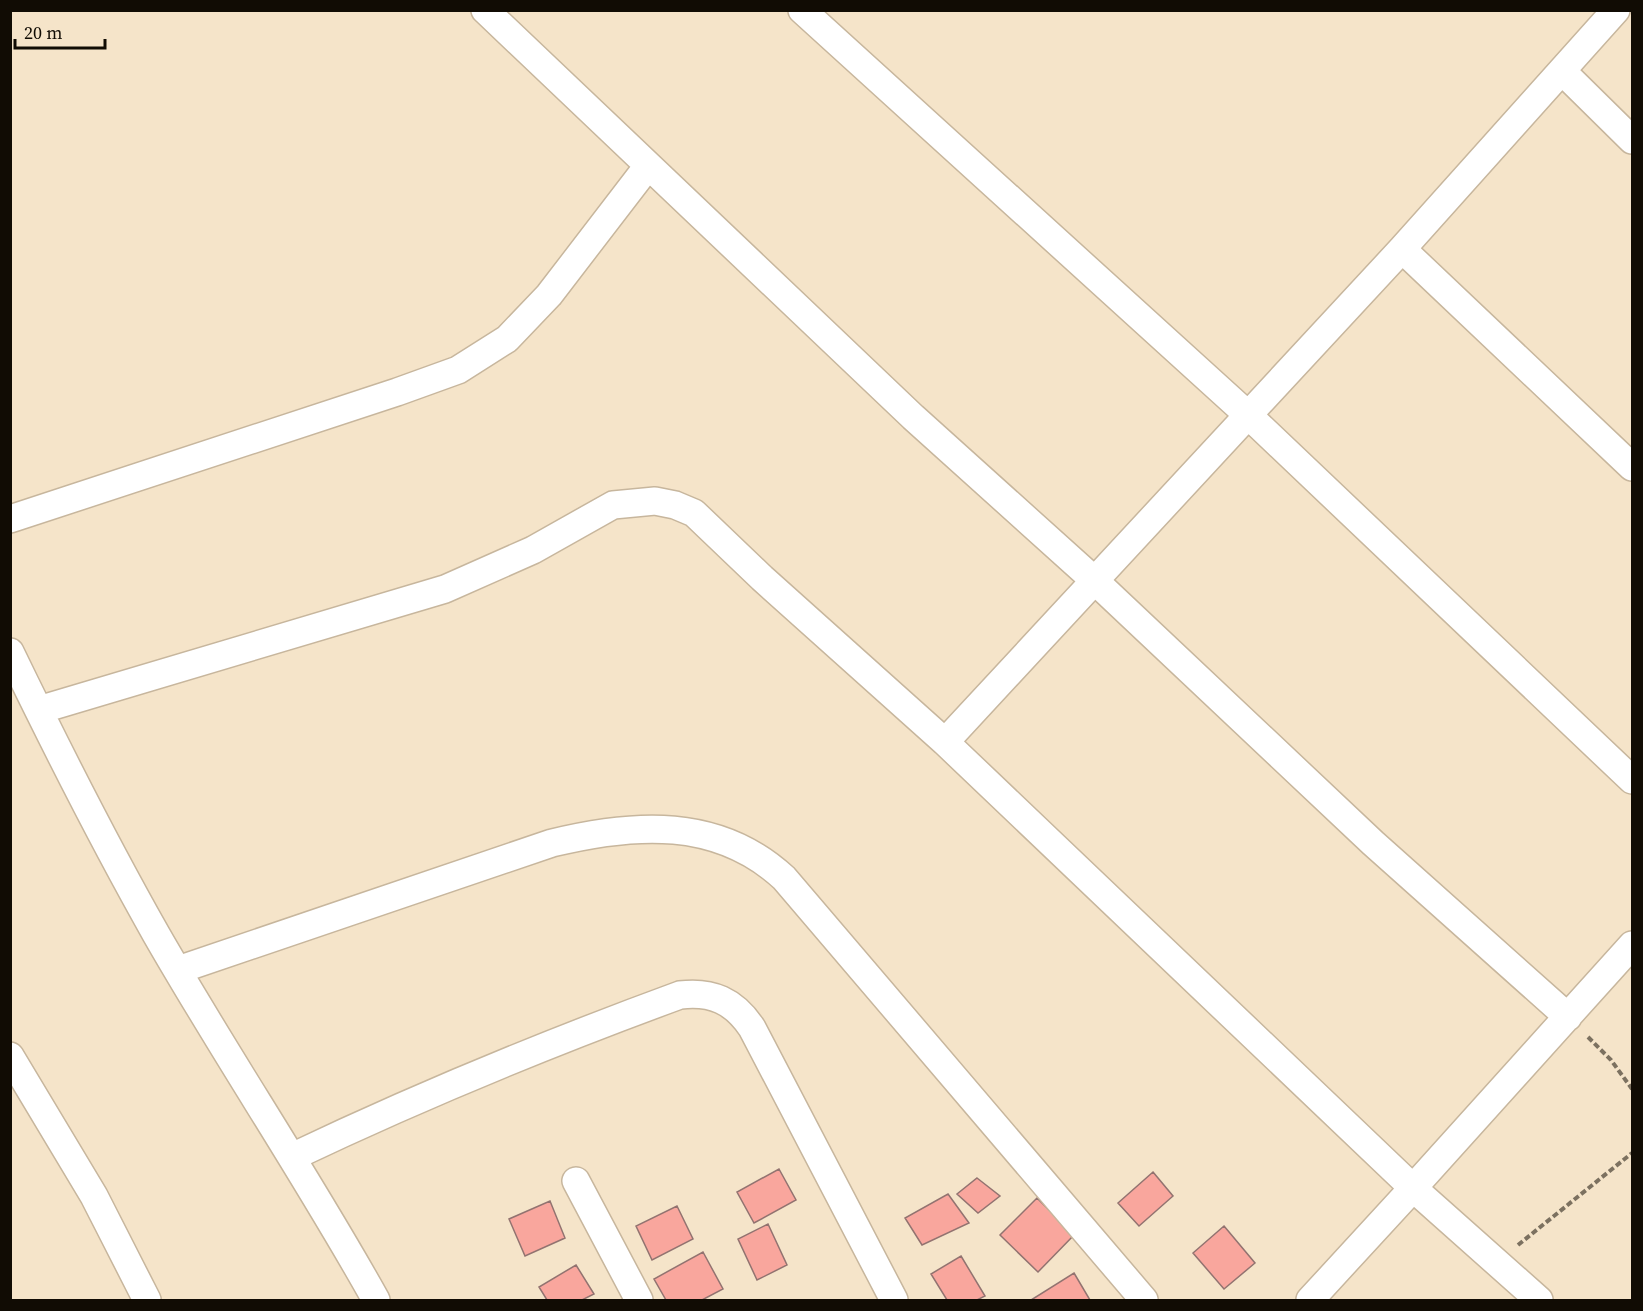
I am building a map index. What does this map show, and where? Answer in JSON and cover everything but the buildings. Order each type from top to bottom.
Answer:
[{"type":"street","points":[[486,10],[913,417],[1094,580],[1373,843],[1568,1017]]},
{"type":"street","points":[[801,10],[1248,415],[1632,780]]},
{"type":"street","points":[[945,742],[1402,249],[1616,10]]},
{"type":"street","points":[[1562,71],[1632,140]]},
{"type":"street","points":[[10,519],[458,370],[483,356],[529,318],[648,166]]},
{"type":"street","points":[[1402,249],[1632,468]]},
{"type":"street","points":[[39,710],[445,588],[533,550],[613,505],[655,501],[694,513],[762,578],[945,742],[1413,1188],[1539,1300]]},
{"type":"street","points":[[10,652],[108,846],[178,970],[376,1300]]},
{"type":"street","points":[[178,970],[570,838],[606,832],[671,830],[707,834],[729,841],[768,862],[784,878],[1144,1300]]},
{"type":"street","points":[[1310,1300],[1632,945]]},
{"type":"street","points":[[292,1157],[355,1127],[527,1055],[680,995],[705,994],[732,1005],[752,1028],[894,1300]]},
{"type":"street","points":[[10,1056],[94,1196],[147,1300]]},
{"type":"street","points":[[576,1181],[639,1300]]},
{"type":"path","points":[[1568,1017],[1611,1059],[1632,1089]]},
{"type":"path","points":[[1497,1263],[1632,1154]]}]
